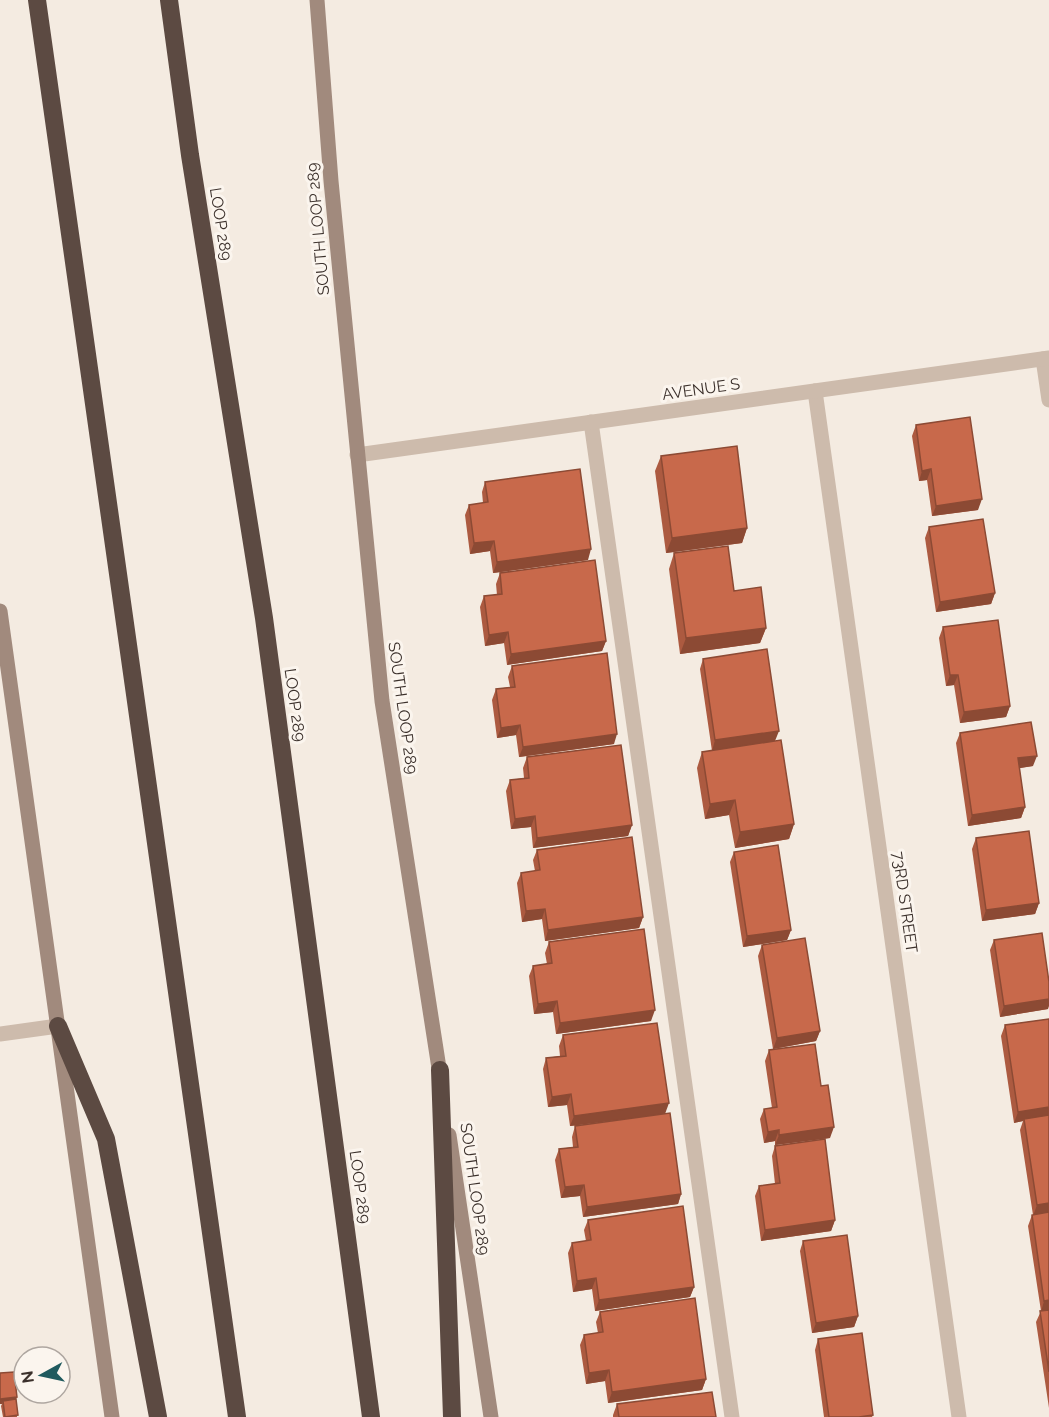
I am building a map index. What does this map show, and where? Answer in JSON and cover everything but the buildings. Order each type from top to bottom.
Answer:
[{"type":"highway","points":[[37,0],[237,1417]]},
{"type":"highway","name":"LOOP 289","points":[[169,0],[190,154],[264,618],[371,1417]]},
{"type":"highway","points":[[58,1026],[105,1139],[158,1417]]},
{"type":"highway","points":[[440,1070],[452,1417]]},
{"type":"main road","name":"SOUTH LOOP 289","points":[[317,0],[332,192],[382,701],[440,1070],[491,1417]]},
{"type":"main road","points":[[0,611],[112,1417]]},
{"type":"street","name":"AVENUE S","points":[[357,454],[1046,358]]},
{"type":"street","points":[[1046,358],[1049,400]]},
{"type":"street","name":"73RD STREET","points":[[815,391],[959,1417]]},
{"type":"street","points":[[591,422],[732,1417]]},
{"type":"street","points":[[0,1034],[58,1026]]}]
